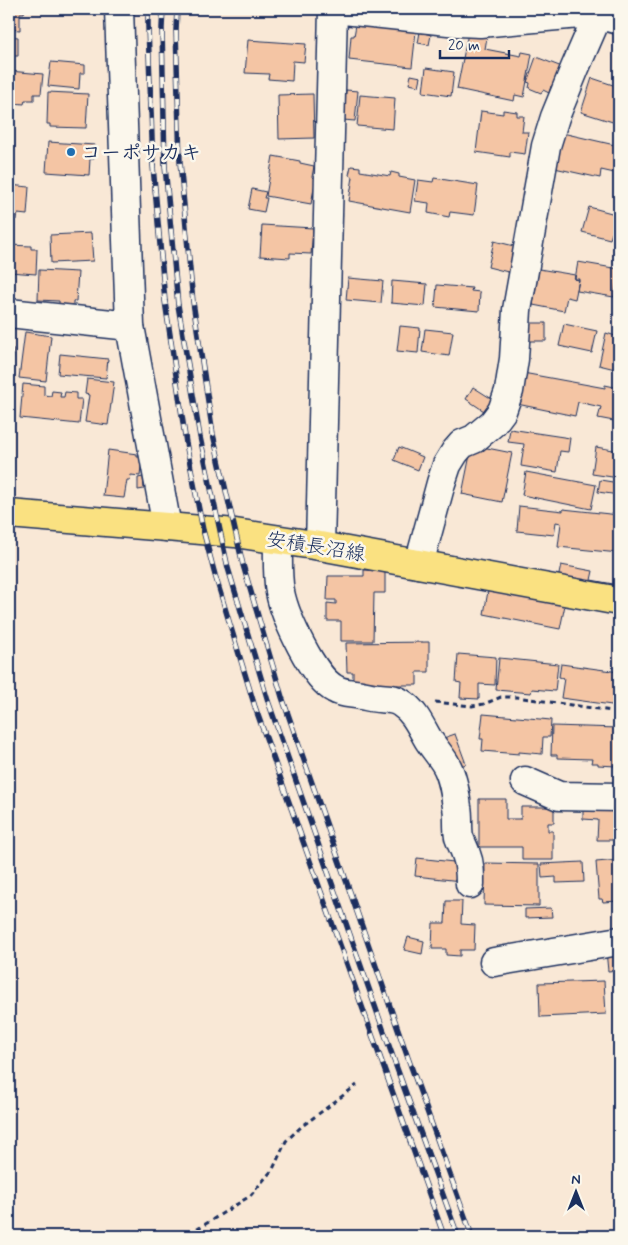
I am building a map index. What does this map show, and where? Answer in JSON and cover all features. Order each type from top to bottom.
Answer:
[{"type":"main road","name":"安積長沼線","points":[[9,514],[235,533],[320,546],[619,601]]},
{"type":"street","points":[[119,9],[130,326],[167,527]]},
{"type":"street","points":[[320,546],[333,9],[474,16],[480,23],[580,14],[607,15],[575,68],[555,117],[546,146],[517,310],[514,359],[509,391],[502,411],[493,423],[474,439],[462,444],[447,465],[419,564]]},
{"type":"street","points":[[9,314],[130,326]]},
{"type":"street","points":[[278,540],[278,572],[284,607],[311,663],[326,684],[342,692],[394,699],[402,703],[414,715],[448,768],[459,817],[459,835],[469,863],[470,884]]},
{"type":"street","points":[[525,781],[559,796],[619,797]]},
{"type":"street","points":[[494,962],[619,941]]},
{"type":"path","points":[[402,703],[409,699],[417,699],[472,706],[484,704],[501,697],[516,697],[619,712]]},
{"type":"path","points":[[191,1236],[196,1230],[250,1196],[273,1170],[286,1141],[301,1127],[357,1085]]},
{"type":"building","points":[[9,9],[25,9],[24,13],[20,13],[20,30],[9,29]]},
{"type":"building","points":[[356,25],[416,31],[412,67],[349,60],[351,36],[354,36]]},
{"type":"building","points":[[420,32],[431,35],[429,45],[418,43]]},
{"type":"building","points":[[468,33],[487,37],[485,49],[521,56],[522,52],[532,54],[524,97],[515,95],[514,101],[457,89]]},
{"type":"building","points":[[9,36],[18,37],[18,56],[9,56]]},
{"type":"building","points":[[248,40],[306,44],[304,62],[293,61],[292,81],[268,79],[269,74],[245,73]]},
{"type":"building","points":[[536,57],[562,67],[555,88],[551,86],[549,93],[543,90],[541,93],[529,88],[530,83],[527,82]]},
{"type":"building","points":[[51,62],[85,65],[85,73],[80,73],[79,89],[48,86]]},
{"type":"building","points":[[426,68],[454,72],[451,96],[423,92]]},
{"type":"building","points":[[9,71],[43,74],[41,94],[34,94],[34,100],[25,100],[24,104],[12,103],[11,108],[9,108]]},
{"type":"building","points":[[411,75],[421,77],[419,86],[409,84]]},
{"type":"building","points":[[592,78],[619,87],[619,124],[581,112]]},
{"type":"building","points":[[346,90],[358,91],[355,121],[343,120]]},
{"type":"building","points":[[48,92],[88,94],[86,128],[50,127],[50,124],[47,124]]},
{"type":"building","points":[[313,94],[314,138],[279,139],[278,95]]},
{"type":"building","points":[[360,95],[395,98],[393,129],[357,126]]},
{"type":"building","points":[[503,110],[517,112],[517,116],[524,116],[522,132],[528,132],[525,154],[510,152],[510,157],[476,152],[481,111],[503,114]]},
{"type":"building","points":[[558,132],[619,146],[619,174],[601,170],[600,178],[550,167]]},
{"type":"building","name":"コーポサカキ","points":[[48,142],[95,145],[94,159],[90,159],[89,175],[46,172]]},
{"type":"building","points":[[273,156],[300,161],[300,163],[314,166],[312,177],[316,178],[311,204],[266,196]]},
{"type":"building","points":[[351,166],[360,167],[360,171],[390,176],[391,172],[399,174],[399,177],[415,180],[410,212],[349,201],[353,177],[349,175]]},
{"type":"building","points":[[434,178],[478,185],[474,215],[450,212],[449,217],[428,213],[429,203],[415,201],[418,180],[433,182]]},
{"type":"building","points":[[9,185],[29,187],[27,215],[18,214],[17,219],[9,219]]},
{"type":"building","points":[[252,189],[266,192],[264,198],[267,198],[264,212],[248,209]]},
{"type":"building","points":[[589,207],[619,215],[619,235],[612,233],[610,239],[582,232]]},
{"type":"building","points":[[262,225],[313,228],[311,254],[290,253],[290,258],[260,256]]},
{"type":"building","points":[[91,233],[93,261],[51,263],[50,235]]},
{"type":"building","points":[[494,241],[518,247],[512,273],[488,267]]},
{"type":"building","points":[[9,245],[31,246],[31,249],[37,249],[36,274],[9,272]]},
{"type":"building","points":[[578,262],[619,269],[614,297],[577,291],[579,279],[575,279]]},
{"type":"building","points":[[539,269],[575,275],[574,279],[579,280],[575,299],[567,297],[564,311],[533,305]]},
{"type":"building","points":[[39,270],[78,272],[76,301],[73,301],[73,305],[59,304],[59,301],[38,300]]},
{"type":"building","points":[[348,278],[383,281],[381,303],[346,300]]},
{"type":"building","points":[[392,281],[427,284],[425,306],[391,303]]},
{"type":"building","points":[[437,285],[472,288],[471,291],[480,292],[479,311],[435,307]]},
{"type":"building","points":[[522,323],[546,323],[546,341],[522,341]]},
{"type":"building","points":[[564,324],[597,331],[592,353],[559,346]]},
{"type":"building","points":[[400,326],[420,328],[418,353],[397,351]]},
{"type":"building","points":[[425,329],[453,332],[449,356],[422,352]]},
{"type":"building","points":[[25,332],[51,336],[46,381],[19,378]]},
{"type":"building","points":[[606,333],[619,337],[619,370],[599,365]]},
{"type":"building","points":[[9,349],[14,349],[9,395]]},
{"type":"building","points":[[60,354],[108,359],[106,378],[58,374]]},
{"type":"building","points":[[523,373],[605,388],[605,385],[619,388],[619,422],[598,418],[601,407],[578,402],[575,416],[517,404]]},
{"type":"building","points":[[87,379],[114,382],[108,425],[85,422],[89,395],[85,394]]},
{"type":"building","points":[[23,384],[44,386],[44,395],[51,396],[52,391],[61,392],[60,397],[64,397],[65,392],[76,393],[76,399],[82,399],[79,424],[20,418]]},
{"type":"building","points":[[473,387],[492,399],[484,411],[466,399]]},
{"type":"building","points":[[510,429],[570,438],[568,452],[560,451],[557,472],[521,466],[524,444],[508,442]]},
{"type":"building","points":[[472,445],[512,453],[502,502],[462,494]]},
{"type":"building","points":[[399,447],[423,457],[418,470],[394,460]]},
{"type":"building","points":[[596,447],[619,451],[619,478],[592,474]]},
{"type":"building","points":[[108,450],[137,454],[137,457],[142,457],[140,476],[131,475],[130,480],[127,480],[124,498],[103,496]]},
{"type":"building","points":[[526,472],[596,485],[591,509],[522,495]]},
{"type":"building","points":[[143,477],[144,489],[138,490],[138,478]]},
{"type":"building","points":[[600,480],[619,483],[619,495],[598,492]]},
{"type":"building","points":[[519,506],[619,515],[619,553],[558,547],[561,523],[556,522],[554,535],[517,531]]},
{"type":"building","points":[[561,565],[593,571],[591,580],[619,585],[619,591],[558,579]]},
{"type":"building","points":[[364,570],[385,570],[385,593],[374,593],[373,641],[341,641],[341,621],[327,621],[327,603],[336,604],[336,600],[327,600],[328,576],[364,576]]},
{"type":"building","points":[[488,591],[565,605],[560,629],[484,614]]},
{"type":"building","points":[[429,642],[429,672],[417,672],[417,685],[397,685],[397,688],[353,688],[353,672],[347,672],[346,643]]},
{"type":"building","points":[[458,654],[496,657],[495,685],[479,684],[479,699],[460,698],[461,683],[456,682]]},
{"type":"building","points":[[499,658],[558,664],[555,691],[532,689],[531,693],[496,690]]},
{"type":"building","points":[[561,664],[619,672],[619,706],[561,698],[564,678],[559,677]]},
{"type":"building","points":[[483,714],[551,720],[550,737],[543,737],[542,754],[482,751],[483,739],[480,739]]},
{"type":"building","points":[[552,726],[619,728],[619,754],[617,754],[616,766],[591,763],[592,759],[557,758],[557,755],[551,755]]},
{"type":"building","points":[[455,734],[466,764],[461,766],[471,793],[462,796],[441,739]]},
{"type":"building","points":[[479,799],[506,799],[506,819],[521,819],[521,807],[554,807],[554,823],[548,823],[548,831],[553,831],[553,860],[522,860],[522,847],[479,847]]},
{"type":"building","points":[[583,805],[619,806],[619,840],[597,840],[598,820],[583,819]]},
{"type":"building","points":[[417,858],[463,863],[461,881],[415,876]]},
{"type":"building","points":[[619,860],[619,901],[603,902],[602,899],[599,899],[596,862]]},
{"type":"building","points":[[583,862],[584,882],[556,883],[556,877],[542,878],[541,864]]},
{"type":"building","points":[[485,863],[539,864],[539,906],[484,905]]},
{"type":"building","points":[[446,901],[462,901],[461,924],[475,925],[474,950],[460,950],[460,956],[446,955],[446,949],[432,949],[433,923],[445,923]]},
{"type":"building","points":[[551,908],[552,917],[525,918],[525,909]]},
{"type":"building","points":[[408,937],[424,941],[422,954],[404,950]]},
{"type":"building","points":[[619,949],[619,970],[608,971],[606,951]]},
{"type":"building","points":[[604,981],[606,1014],[540,1017],[539,983]]},
{"type":"railway","points":[[148,9],[153,166],[165,301],[186,443],[203,530],[255,707],[444,1236]]},
{"type":"railway","points":[[163,9],[165,166],[178,305],[200,437],[228,568],[268,701],[458,1236]]},
{"type":"railway","points":[[177,9],[180,162],[193,302],[213,434],[243,565],[282,697],[472,1236]]},
{"type":"place","name":"コーポサカキ","points":[[71,152]]}]
